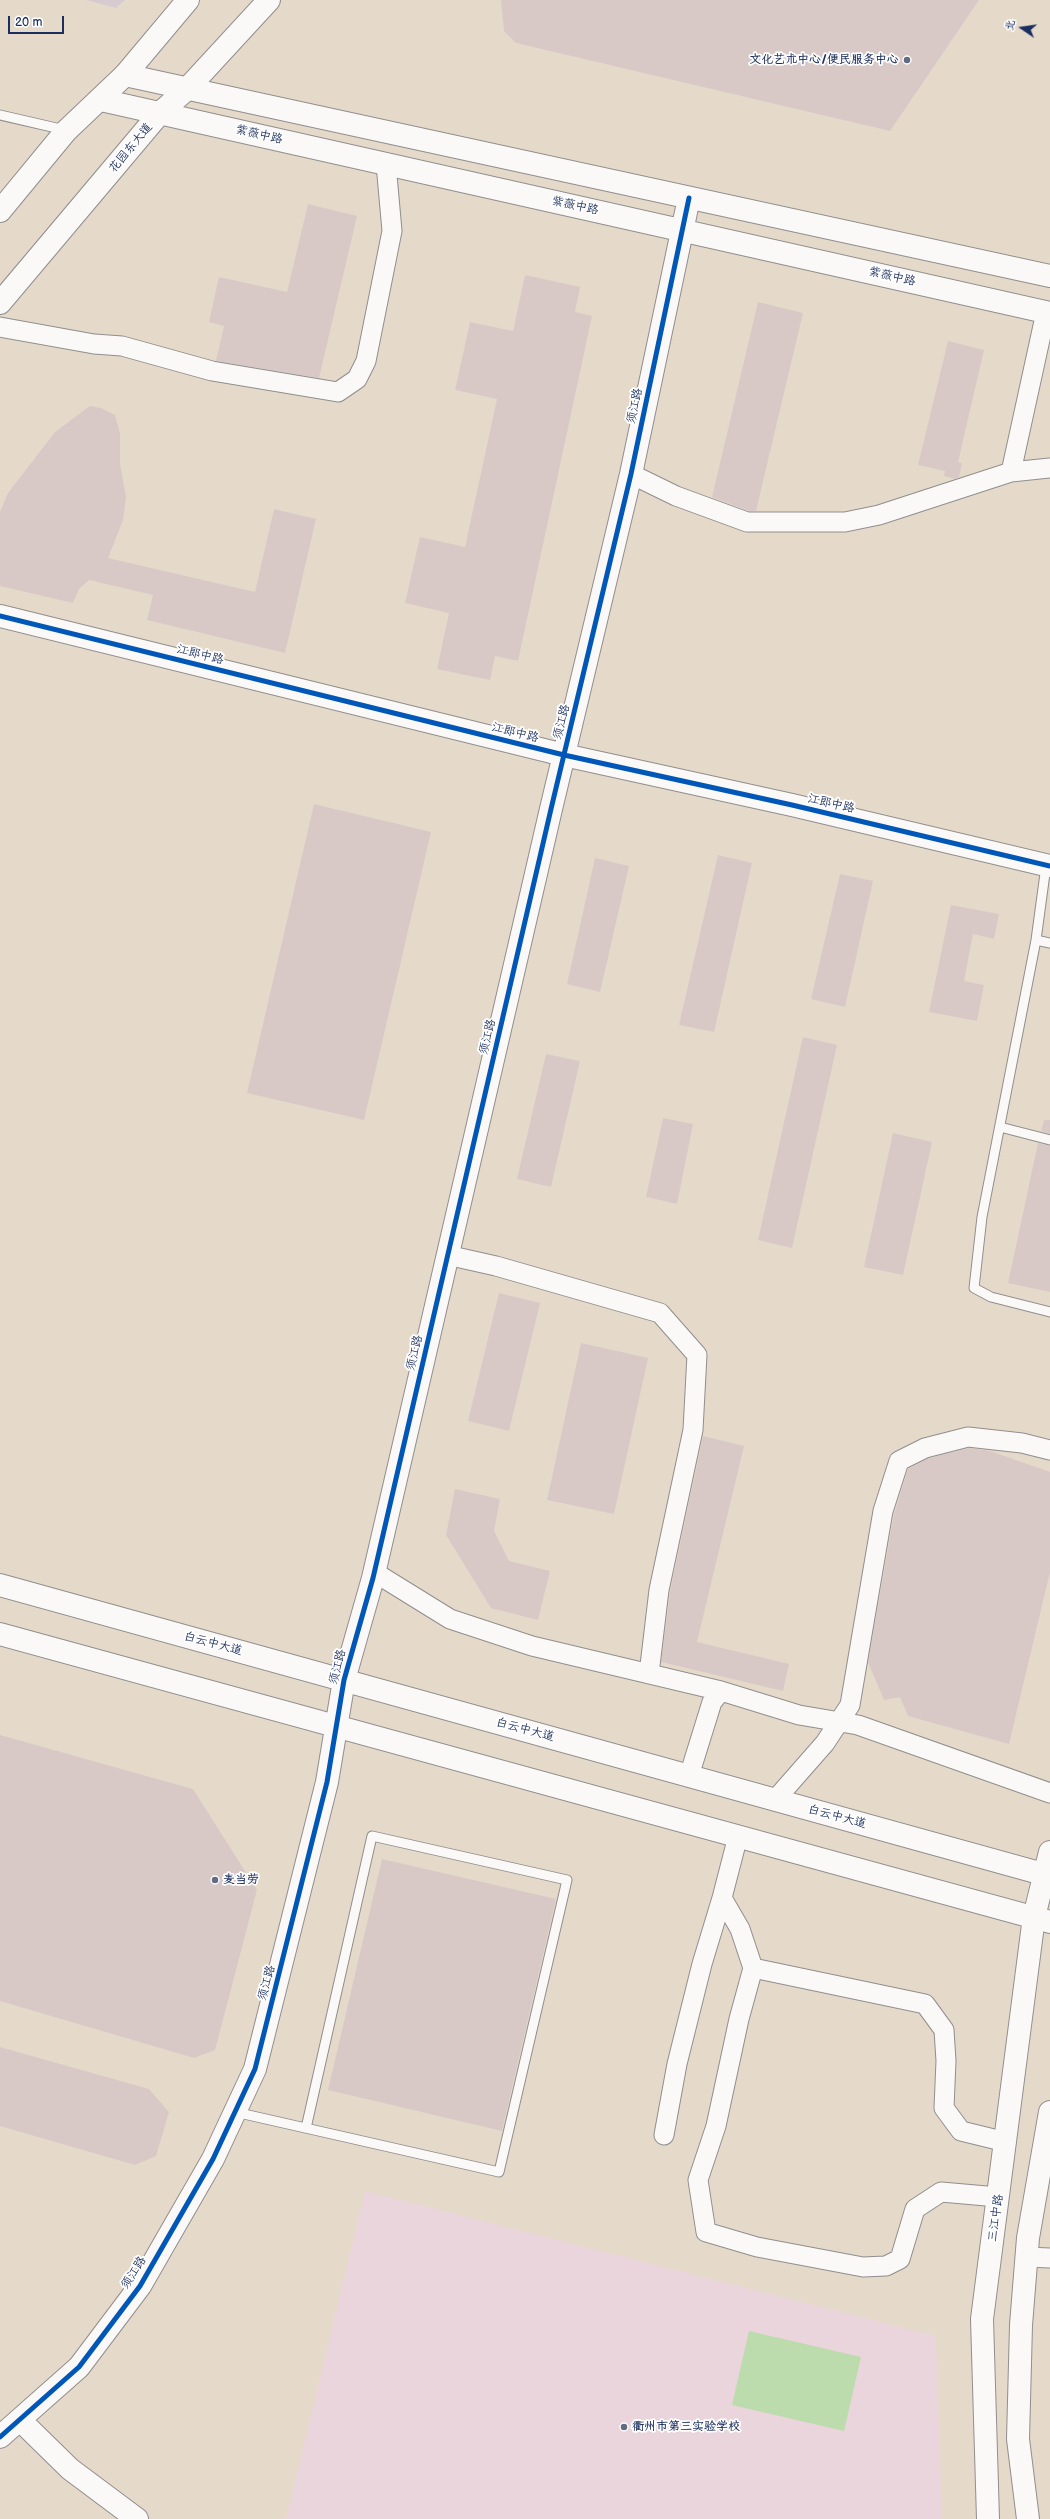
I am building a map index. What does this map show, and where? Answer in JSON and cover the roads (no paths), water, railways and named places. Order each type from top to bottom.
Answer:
[{"type":"main road","points":[[0,210],[66,131],[125,75],[188,0]]},
{"type":"main road","name":"花园东大道","points":[[0,303],[160,113],[187,88],[269,0]]},
{"type":"main road","points":[[125,75],[1050,276]]},
{"type":"main road","name":"紫薇中路","points":[[100,100],[1048,312]]},
{"type":"main road","name":"须江路","points":[[0,2437],[79,2367],[140,2286],[213,2159],[256,2069],[327,1782],[335,1726],[344,1680],[374,1572],[564,755],[632,474],[689,198]]},
{"type":"main road","name":"江郎中路","points":[[0,616],[564,755],[792,805],[1048,866]]},
{"type":"main road","name":"白云中大道","points":[[0,1585],[1047,1875]]},
{"type":"main road","points":[[0,1634],[1042,1920]]},
{"type":"main road","name":"三江中路","points":[[988,2519],[982,2319],[1006,2142],[1042,1920],[1050,1852]]},
{"type":"main road","points":[[1028,2519],[1018,2439],[1021,2325],[1026,2258],[1050,2112]]},
{"type":"main road","points":[[20,2420],[70,2469],[137,2519]]},
{"type":"street","points":[[0,327],[94,344],[122,346],[212,371],[338,392],[357,379],[366,361],[392,231],[386,164]]},
{"type":"street","points":[[1011,472],[1048,312]]},
{"type":"street","points":[[632,474],[676,496],[748,522],[845,522],[879,515],[1011,472],[1050,468]]},
{"type":"street","points":[[447,1255],[496,1266],[660,1314],[697,1355],[693,1430],[659,1590],[649,1674]]},
{"type":"street","points":[[775,1800],[825,1743],[850,1705],[882,1511],[898,1461],[925,1448],[968,1437],[1022,1443],[1050,1450]]},
{"type":"street","points":[[374,1572],[450,1619],[532,1646],[721,1691],[799,1715],[858,1725],[1050,1793]]},
{"type":"street","points":[[689,1776],[712,1702],[721,1691]]},
{"type":"street","points":[[664,2135],[678,2064],[702,1964],[722,1898],[738,1836]]},
{"type":"street","points":[[722,1898],[740,1929],[753,1968],[739,2019],[716,2126],[698,2180],[706,2232],[772,2250],[863,2267],[886,2266],[900,2259],[915,2209],[941,2192],[998,2197]]},
{"type":"street","points":[[753,1968],[925,2004],[944,2030],[946,2061],[944,2108],[961,2131],[1006,2142]]},
{"type":"street","points":[[1026,2258],[1050,2258]]},
{"type":"lane","points":[[0,115],[66,131]]},
{"type":"lane","points":[[1048,866],[1036,940],[982,1217],[974,1288],[990,1297],[1050,1312]]},
{"type":"lane","points":[[1036,940],[1050,943]]},
{"type":"lane","points":[[1000,1127],[1050,1140]]},
{"type":"lane","points":[[235,2112],[499,2172],[567,1880],[372,1836],[306,2128]]},
{"type":"place","name":"文化艺术中心/便民服务中心","points":[[907,60]]},
{"type":"place","name":"麦当劳","points":[[215,1880]]},
{"type":"place","name":"衢州市第三实验学校","points":[[624,2427]]}]
